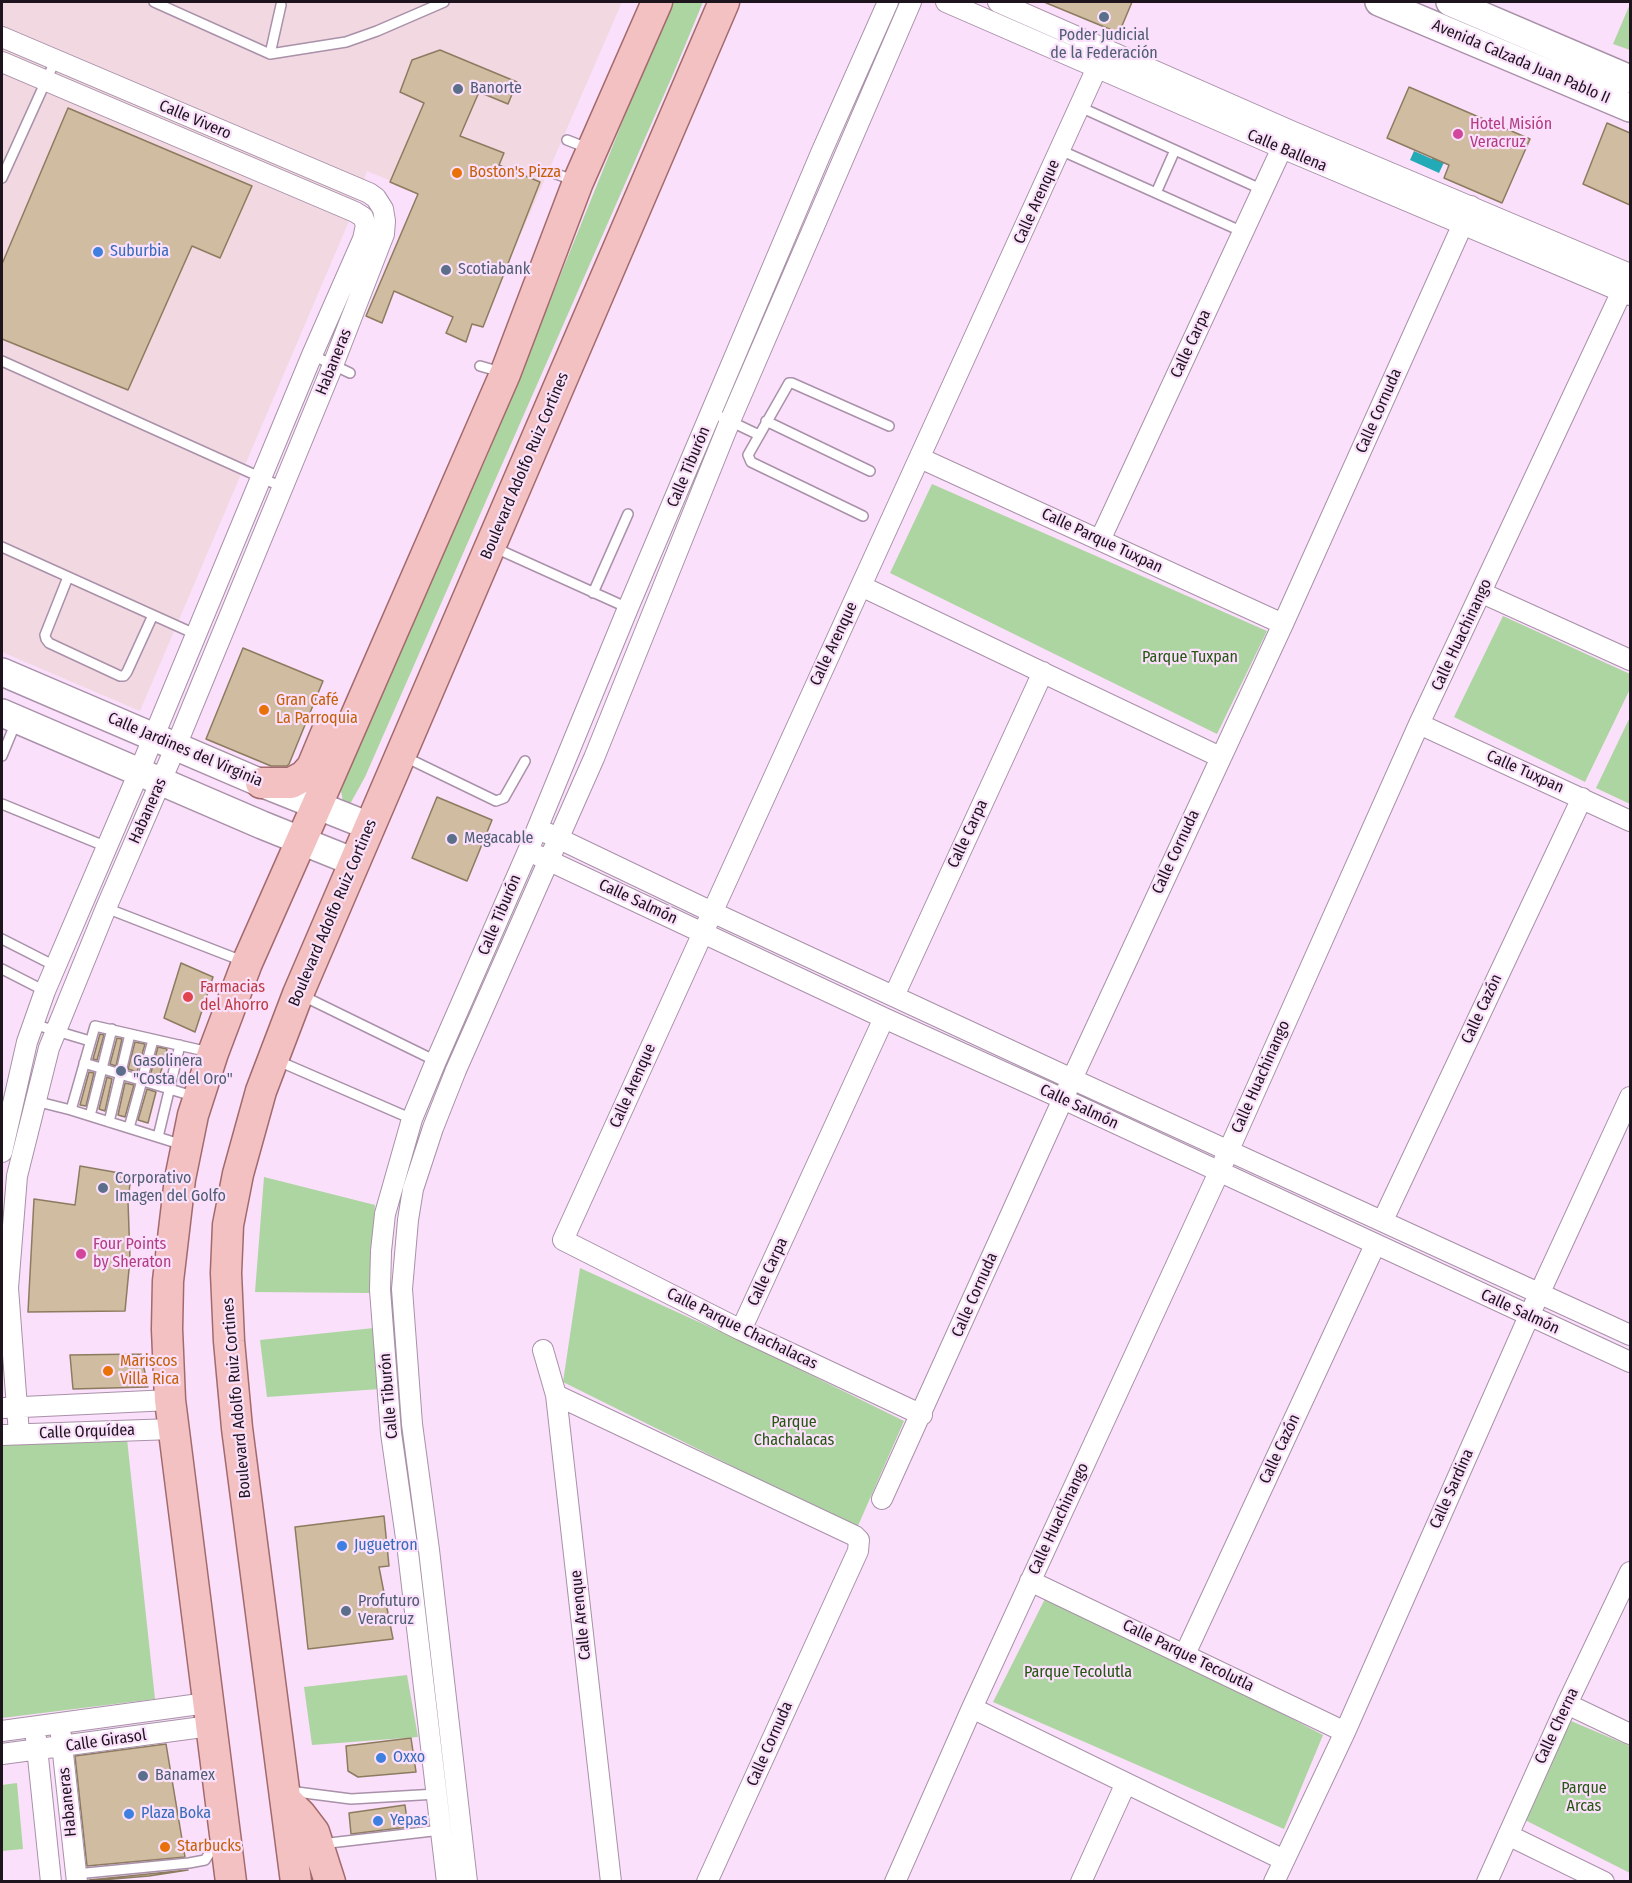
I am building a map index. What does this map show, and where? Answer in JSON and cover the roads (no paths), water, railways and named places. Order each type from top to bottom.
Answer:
[{"type":"main road","points":[[231,1881],[170,1400],[167,1329],[168,1281],[178,1190],[193,1115],[213,1053],[247,963],[415,581],[565,177],[657,2]]},
{"type":"main road","name":"Boulevard Adolfo Ruiz Cortines","points":[[296,1881],[237,1428],[226,1273],[228,1225],[238,1174],[261,1091],[298,993],[724,2]]},
{"type":"main road","points":[[261,783],[291,783],[308,772],[341,700],[415,581]]},
{"type":"main road","points":[[285,1796],[309,1823],[330,1881]]},
{"type":"street","name":"Calle Tiburón","points":[[467,1881],[429,1550],[412,1424],[402,1289],[413,1189],[433,1128],[456,1070],[598,747],[821,153],[888,2]]},
{"type":"street","name":"Calle Tiburón","points":[[447,1881],[391,1433],[380,1290],[385,1214],[412,1119],[528,851],[628,608],[841,162],[910,2]]},
{"type":"street","name":"Calle Ballena","points":[[946,2],[1462,226],[1629,284]]},
{"type":"street","name":"Calle Ballena","points":[[998,2],[1291,131],[1471,206],[1629,284]]},
{"type":"street","name":"Avenida Calzada Juan Pablo II","points":[[1379,2],[1630,108]]},
{"type":"street","name":"Avenida Calzada Juan Pablo II","points":[[1450,2],[1630,79]]},
{"type":"street","name":"Calle Vivero","points":[[2,37],[369,193],[376,198],[383,209]]},
{"type":"street","name":"Calle Arenque","points":[[563,1240],[1106,48]]},
{"type":"street","name":"Calle Vivero","points":[[2,62],[355,212],[363,217],[366,225]]},
{"type":"street","points":[[214,152],[222,131]]},
{"type":"street","name":"Calle Carpa","points":[[1100,540],[1282,148]]},
{"type":"street","points":[[821,153],[841,162]]},
{"type":"street","name":"Calle Cornuda","points":[[882,1499],[922,1415],[1072,1079],[1283,624],[1471,206]]},
{"type":"street","name":"Habaneras","points":[[10,1435],[5,1296],[17,1176],[55,1030],[106,908],[150,777],[165,741],[252,559],[282,487],[342,369],[384,234],[383,209]]},
{"type":"street","name":"Habaneras","points":[[165,741],[195,633],[363,239],[366,225]]},
{"type":"street","name":"Calle Huachinango","points":[[895,1881],[1030,1581],[1219,1172],[1419,724],[1629,284]]},
{"type":"street","name":"Calle Parque Tuxpan","points":[[920,458],[1283,624]]},
{"type":"street","points":[[230,549],[252,559]]},
{"type":"street","points":[[861,586],[1220,757]]},
{"type":"street","points":[[1482,593],[1630,660]]},
{"type":"street","name":"Calle Jardines del Virginia","points":[[2,672],[261,783],[369,826]]},
{"type":"street","name":"Calle Carpa","points":[[894,996],[1042,672]]},
{"type":"street","points":[[9,716],[354,862]]},
{"type":"street","name":"Calle Tuxpan","points":[[1419,724],[1630,820]]},
{"type":"street","name":"Habaneras","points":[[2,1152],[27,1041],[45,991],[107,847],[150,777]]},
{"type":"street","name":"Calle Cazón","points":[[1383,1220],[1582,798]]},
{"type":"street","name":"Calle Salmón","points":[[537,829],[1072,1079],[1630,1335]]},
{"type":"street","name":"Calle Salmón","points":[[528,851],[1630,1362]]},
{"type":"street","name":"Calle Carpa","points":[[741,1330],[884,1018]]},
{"type":"street","name":"Calle Sardina","points":[[1274,1881],[1345,1732],[1529,1316],[1630,1097]]},
{"type":"street","name":"Calle Parque Chachalacas","points":[[563,1240],[741,1330],[922,1415]]},
{"type":"street","name":"Calle Cazón","points":[[1185,1654],[1375,1245]]},
{"type":"street","name":"Calle Arenque","points":[[543,1350],[556,1395],[611,1881]]},
{"type":"street","name":"Calle Cornuda","points":[[556,1395],[855,1536],[859,1540],[858,1551],[707,1881]]},
{"type":"street","name":"Calle Orquídea","points":[[10,1408],[170,1400]]},
{"type":"street","name":"Calle Orquídea","points":[[10,1435],[173,1430]]},
{"type":"street","name":"Calle Cherna","points":[[1487,1881],[1630,1572]]},
{"type":"street","name":"Calle Parque Tecolutla","points":[[1030,1581],[1345,1732]]},
{"type":"street","points":[[1567,1704],[1630,1734]]},
{"type":"street","points":[[972,1708],[1284,1860]]},
{"type":"street","name":"Calle Girasol","points":[[2,1731],[60,1723],[209,1714]]},
{"type":"street","name":"Calle Girasol","points":[[2,1754],[62,1747],[209,1714]]},
{"type":"street","name":"Habaneras","points":[[60,1723],[77,1878]]},
{"type":"street","name":"Habaneras","points":[[34,1727],[51,1881]]},
{"type":"street","points":[[1081,1881],[1126,1783]]},
{"type":"street","points":[[1508,1835],[1604,1881]]},
{"type":"lane","points":[[154,2],[270,54],[346,42],[444,2]]},
{"type":"lane","points":[[270,54],[281,3]]},
{"type":"lane","points":[[2,178],[55,61]]},
{"type":"lane","points":[[1080,107],[1263,190]]},
{"type":"lane","points":[[1060,150],[1243,232]]},
{"type":"lane","points":[[1156,193],[1175,150]]},
{"type":"lane","points":[[312,355],[342,369]]},
{"type":"lane","points":[[2,363],[282,487]]},
{"type":"lane","points":[[863,516],[751,462],[748,455],[785,387],[792,383],[889,426]]},
{"type":"lane","points":[[721,417],[759,435]]},
{"type":"lane","points":[[766,421],[870,471]]},
{"type":"lane","points":[[593,593],[628,514]]},
{"type":"lane","points":[[491,546],[628,608]]},
{"type":"lane","points":[[2,547],[195,633]]},
{"type":"lane","points":[[68,577],[45,635],[46,639],[49,643],[120,676],[124,676],[153,615]]},
{"type":"lane","points":[[2,756],[9,716]]},
{"type":"lane","points":[[400,754],[496,801],[504,798],[525,761]]},
{"type":"lane","points":[[2,804],[107,847]]},
{"type":"lane","points":[[106,908],[247,963]]},
{"type":"lane","points":[[2,939],[55,966]]},
{"type":"lane","points":[[2,969],[45,991]]},
{"type":"lane","points":[[298,993],[436,1061]]},
{"type":"lane","points":[[33,1024],[90,1041]]},
{"type":"lane","points":[[71,1110],[95,1026],[213,1053]]},
{"type":"lane","points":[[90,1116],[112,1029]]},
{"type":"lane","points":[[109,1122],[130,1034]]},
{"type":"lane","points":[[129,1128],[153,1040]]},
{"type":"lane","points":[[158,1137],[180,1045]]},
{"type":"lane","points":[[274,1059],[412,1119]]},
{"type":"lane","points":[[84,1063],[198,1098]]},
{"type":"lane","points":[[36,1101],[187,1146]]},
{"type":"lane","points":[[285,1796],[351,1799],[437,1794]]},
{"type":"lane","points":[[77,1878],[205,1860],[215,1847],[224,1826]]},
{"type":"lane","points":[[318,1844],[441,1830]]},
{"type":"water","points":[[1437,147],[1449,152],[1439,173],[1410,160],[1414,151],[1432,159]]},
{"type":"place","name":"Poder Judicial de la Federación","points":[[1104,17]]},
{"type":"place","name":"Banorte","points":[[458,89]]},
{"type":"place","name":"Hotel Misión Veracruz","points":[[1458,134]]},
{"type":"place","name":"Boston's Pizza","points":[[457,173]]},
{"type":"place","name":"Suburbia","points":[[98,252]]},
{"type":"place","name":"Scotiabank","points":[[446,270]]},
{"type":"place","name":"Gran Café La Parroquia","points":[[264,710]]},
{"type":"place","name":"Megacable","points":[[452,839]]},
{"type":"place","name":"Farmacias del Ahorro","points":[[188,997]]},
{"type":"place","name":"Gasolinera \"Costa del Oro\"","points":[[121,1071]]},
{"type":"place","name":"Corporativo Imagen del Golfo","points":[[103,1188]]},
{"type":"place","name":"Four Points by Sheraton","points":[[81,1254]]},
{"type":"place","name":"Mariscos Villa Rica","points":[[108,1371]]},
{"type":"place","name":"Juguetron","points":[[342,1546]]},
{"type":"place","name":"Profuturo Veracruz","points":[[346,1611]]},
{"type":"place","name":"Oxxo","points":[[381,1758]]},
{"type":"place","name":"Banamex","points":[[143,1776]]},
{"type":"place","name":"Plaza Boka","points":[[129,1814]]},
{"type":"place","name":"Yepas","points":[[378,1821]]},
{"type":"place","name":"Starbucks","points":[[165,1847]]},
{"type":"park label","name":"Parque Tuxpan","points":[[1190,658]]},
{"type":"park label","name":"Parque Chachalacas","points":[[794,1432]]},
{"type":"park label","name":"Parque Tecolutla","points":[[1078,1673]]},
{"type":"park label","name":"Parque Arcas","points":[[1584,1798]]}]
